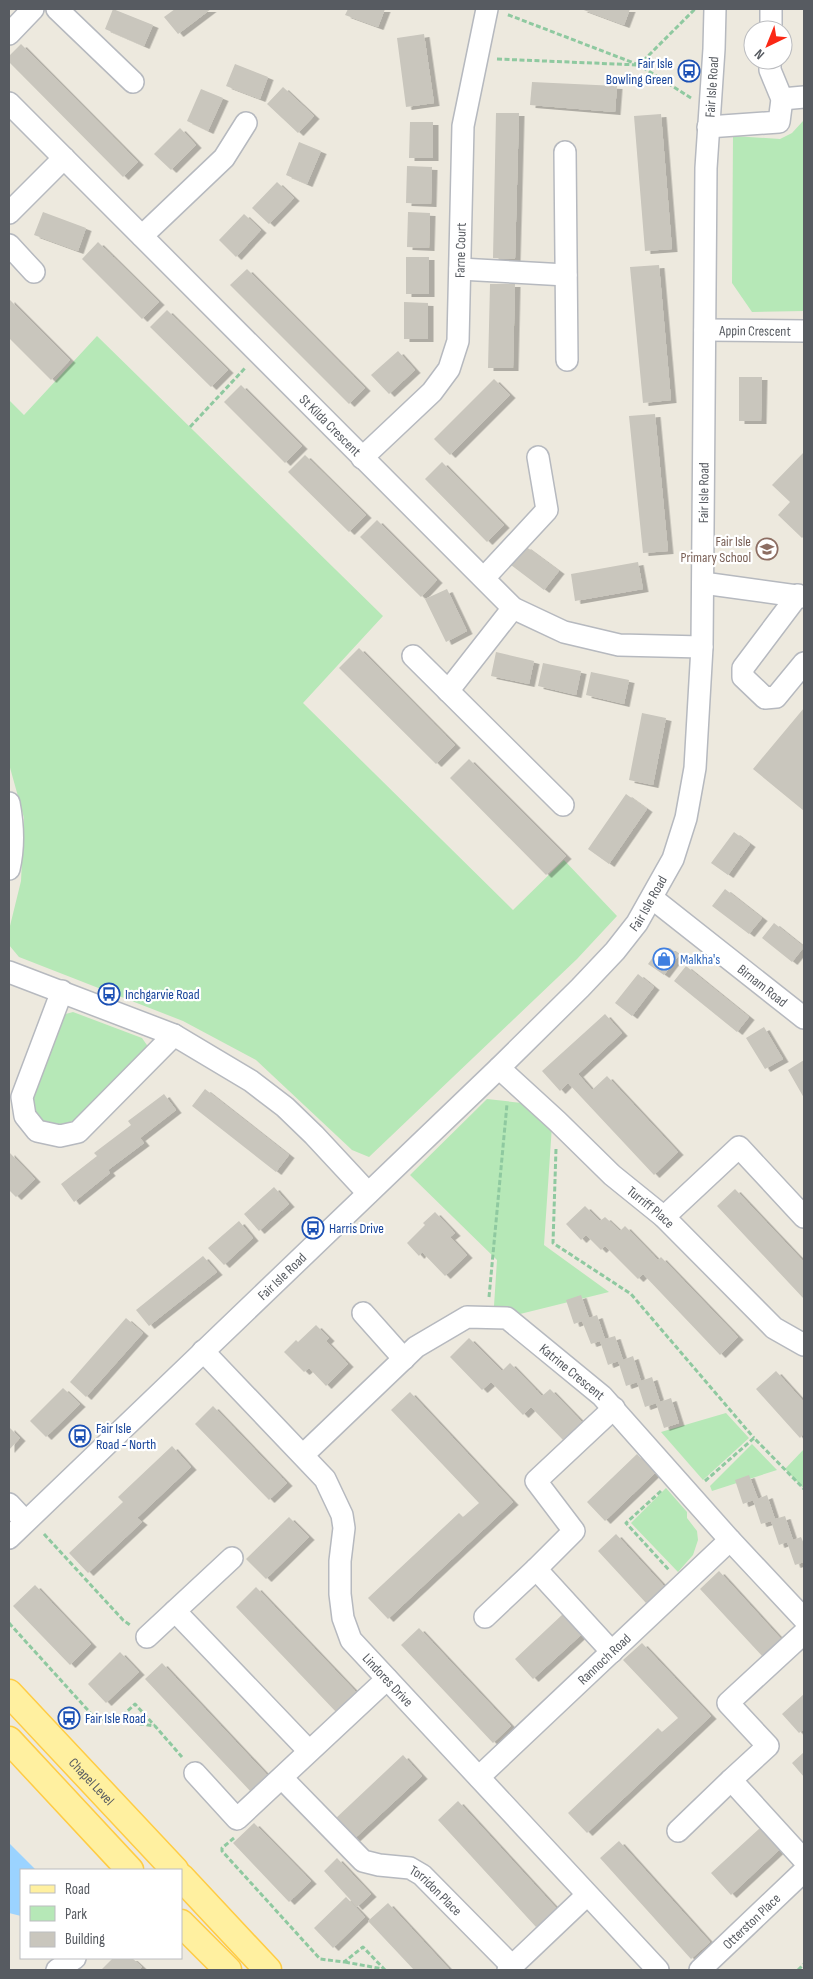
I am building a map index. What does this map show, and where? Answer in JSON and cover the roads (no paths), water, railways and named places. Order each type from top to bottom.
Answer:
[{"type":"main road","name":"Chapel Level","points":[[9,1692],[174,1869]]},
{"type":"main road","points":[[9,1740],[129,1869]]},
{"type":"main road","points":[[182,1878],[268,1970]]},
{"type":"main road","points":[[182,1924],[228,1970]]},
{"type":"street","points":[[9,34],[33,9]]},
{"type":"street","points":[[57,9],[133,82]]},
{"type":"street","name":"Fair Isle Road","points":[[9,1538],[368,1193],[504,1074],[615,951],[637,922],[673,859],[686,818],[695,768],[702,647],[706,168],[715,9]]},
{"type":"street","name":"Farne Court","points":[[362,458],[432,392],[449,369],[458,341],[463,126],[477,58],[495,10]]},
{"type":"street","points":[[708,118],[779,122],[782,99],[770,70]]},
{"type":"street","points":[[782,99],[804,97]]},
{"type":"street","name":"St Kilda Crescent","points":[[9,103],[260,352],[362,458],[513,608],[564,632],[619,645],[702,647]]},
{"type":"street","points":[[142,236],[224,158],[246,123]]},
{"type":"street","points":[[565,152],[567,360]]},
{"type":"street","points":[[9,213],[64,158]]},
{"type":"street","points":[[9,245],[34,272]]},
{"type":"street","points":[[460,269],[566,275]]},
{"type":"street","name":"Appin Crescent","points":[[705,330],[804,331]]},
{"type":"street","points":[[484,578],[547,510],[538,457]]},
{"type":"street","points":[[702,583],[801,596]]},
{"type":"street","points":[[801,596],[743,668],[743,677],[765,698],[776,697],[804,663]]},
{"type":"street","points":[[448,691],[513,608]]},
{"type":"street","points":[[413,656],[563,805]]},
{"type":"street","points":[[9,803],[12,842],[9,869]]},
{"type":"street","name":"Birnam Road","points":[[652,898],[804,1018]]},
{"type":"street","points":[[9,972],[174,1035],[251,1081],[285,1107],[314,1134],[368,1193]]},
{"type":"street","points":[[62,991],[22,1097],[25,1116],[37,1131],[60,1136],[78,1132],[174,1035]]},
{"type":"street","name":"Turriff Place","points":[[504,1074],[558,1121],[612,1175],[664,1217],[774,1328],[804,1345]]},
{"type":"street","points":[[664,1217],[739,1147],[804,1217]]},
{"type":"street","points":[[363,1314],[404,1359]]},
{"type":"street","name":"Katrine Crescent","points":[[303,1455],[416,1347],[467,1317],[507,1318],[614,1408],[730,1540],[804,1619]]},
{"type":"street","name":"Lindores Drive","points":[[203,1351],[325,1479],[342,1515],[344,1528],[340,1561],[340,1594],[343,1618],[351,1640],[658,1970]]},
{"type":"street","points":[[485,1617],[574,1531],[536,1482],[614,1408]]},
{"type":"street","points":[[9,1504],[27,1519]]},
{"type":"street","name":"Rannoch Road","points":[[479,1777],[730,1540]]},
{"type":"street","points":[[147,1637],[232,1558]]},
{"type":"street","points":[[536,1569],[612,1652]]},
{"type":"street","points":[[176,1611],[309,1752]]},
{"type":"street","points":[[678,1831],[768,1746],[728,1703],[804,1633]]},
{"type":"street","points":[[194,1773],[237,1819],[386,1679]]},
{"type":"street","name":"Torridon Place","points":[[282,1778],[363,1861],[378,1865],[410,1868],[422,1874],[510,1968]]},
{"type":"street","points":[[731,1780],[804,1860]]},
{"type":"street","name":"Otterston Place","points":[[700,1970],[804,1871]]},
{"type":"street","points":[[510,1968],[587,1895]]},
{"type":"street","points":[[57,1970],[73,1959]]},
{"type":"water","points":[[9,1843],[35,1869],[20,1869],[20,1916],[9,1913]]},
{"type":"place","name":"Fair Isle Bowling Green","points":[[689,71]]},
{"type":"place","name":"Fair Isle Primary School","points":[[767,549]]},
{"type":"place","name":"Malkha's","points":[[664,959]]},
{"type":"place","name":"Inchgarvie Road","points":[[109,994]]},
{"type":"place","name":"Harris Drive","points":[[313,1228]]},
{"type":"place","name":"Fair Isle Road - North","points":[[80,1436]]},
{"type":"place","name":"Fair Isle Road","points":[[69,1718]]}]
